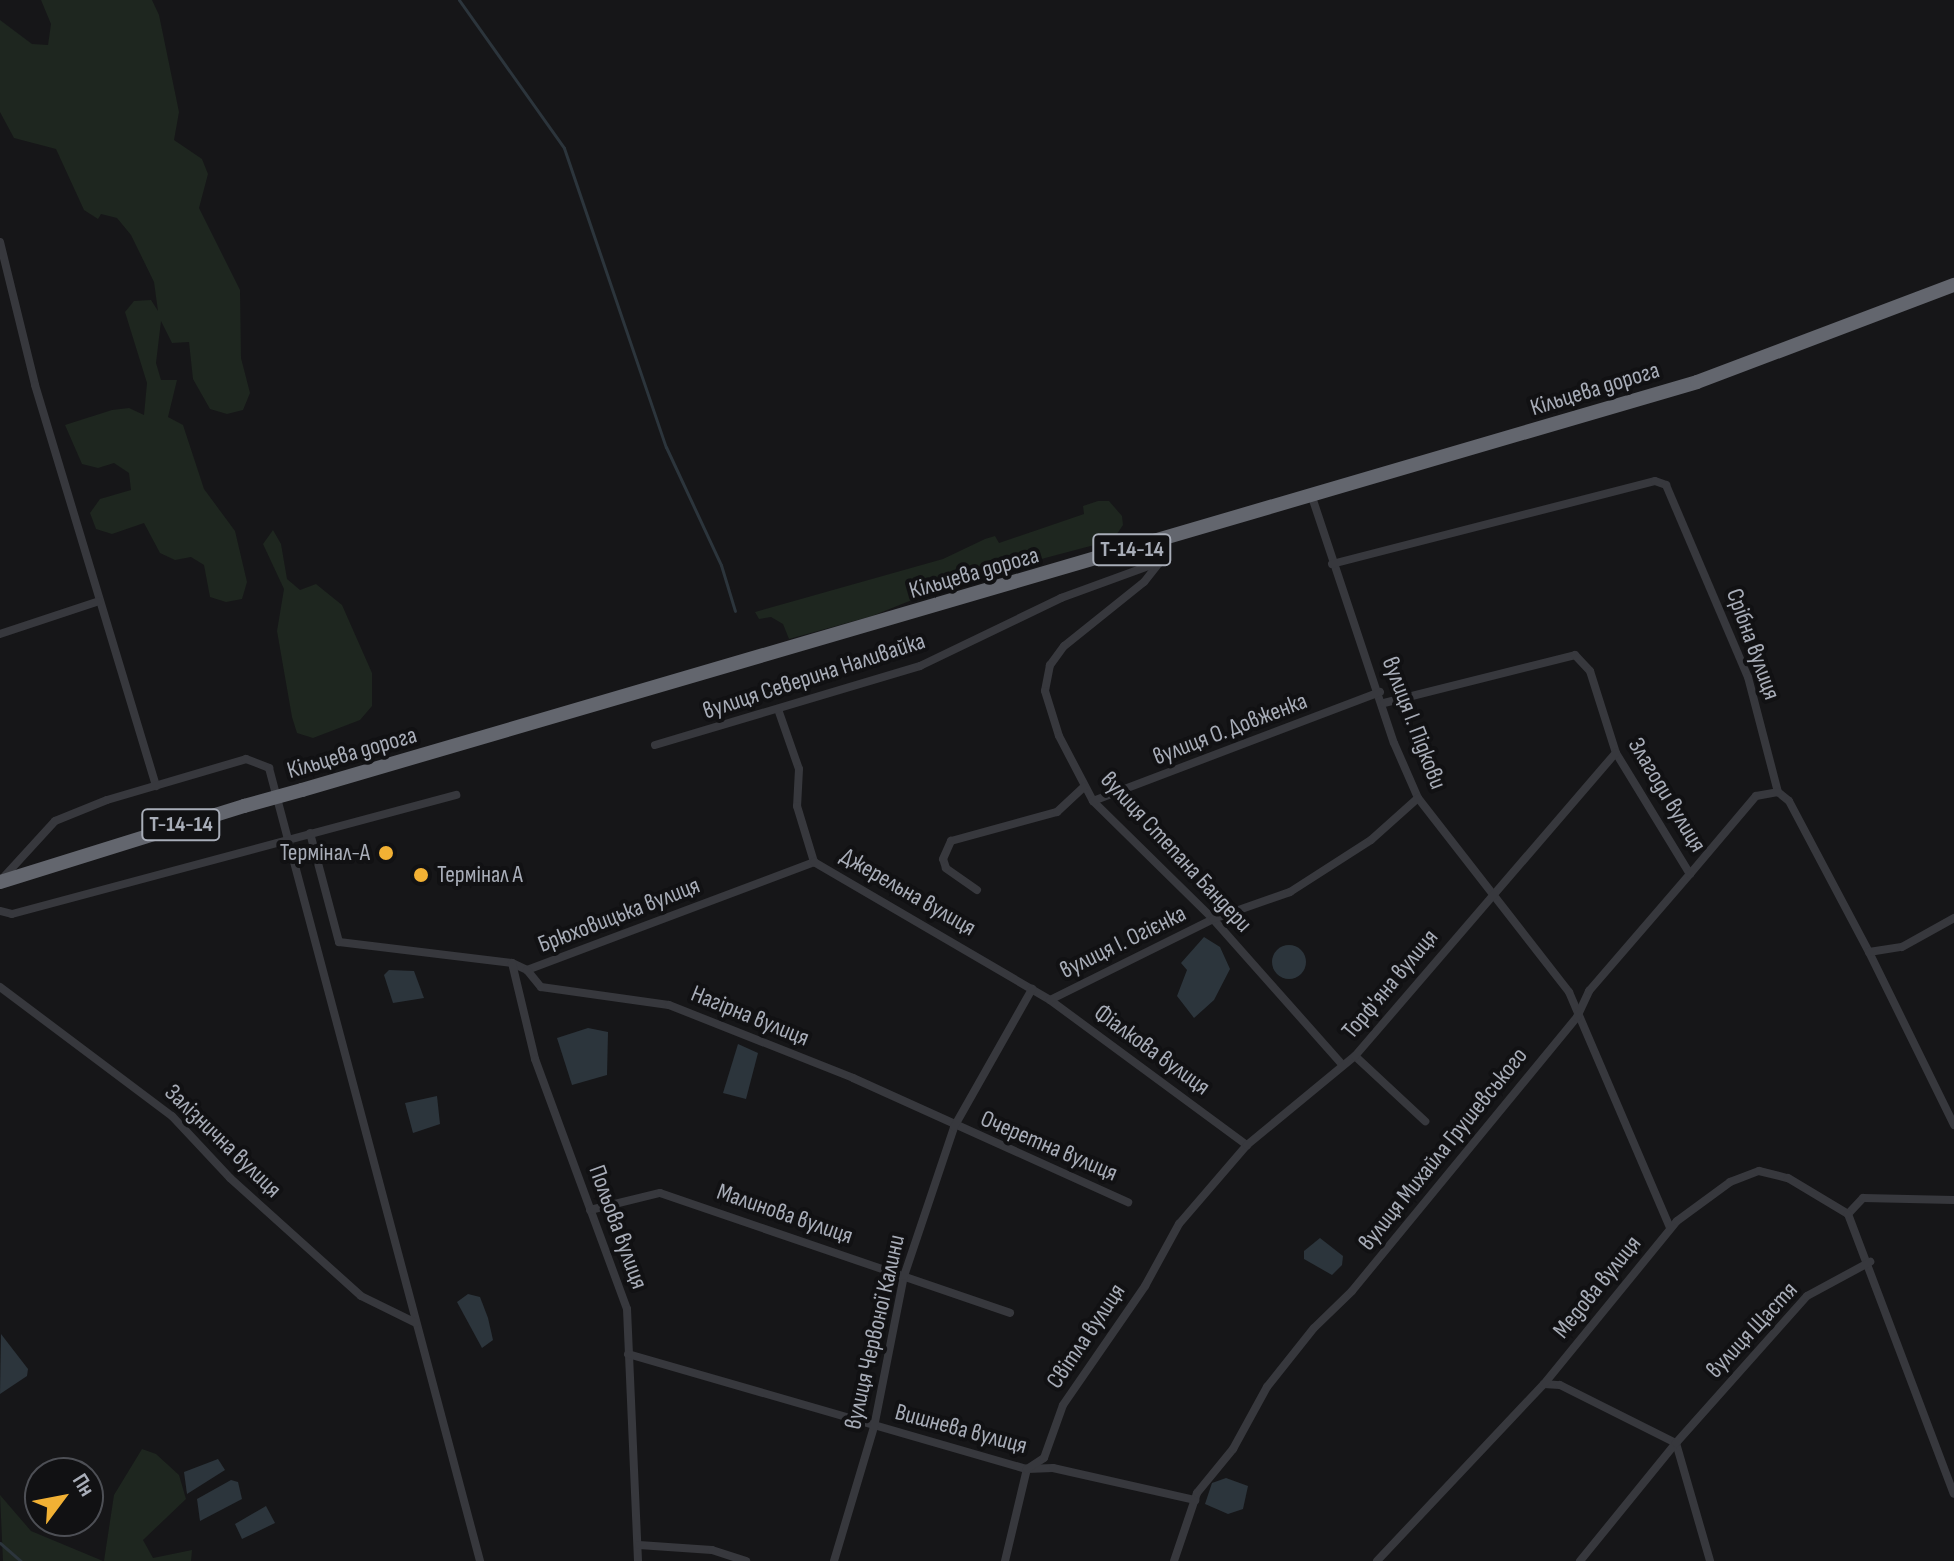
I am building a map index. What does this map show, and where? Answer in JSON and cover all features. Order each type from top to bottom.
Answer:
[{"type":"highway","name":"Кільцева дорога","points":[[0,882],[244,806],[1151,544],[1697,382],[1954,285]]},
{"type":"street","points":[[0,242],[99,601],[156,786]]},
{"type":"street","name":"Срібна вулиця","points":[[1332,564],[1655,481],[1666,485],[1748,677],[1778,792],[1789,801],[1869,952],[1954,1125]]},
{"type":"street","name":"вулиця І. Підкови","points":[[1312,497],[1332,564],[1418,798],[1569,992],[1577,1017],[1670,1228]]},
{"type":"street","points":[[1151,544],[1159,563]]},
{"type":"street","name":"вулиця Северина Наливайка","points":[[655,745],[779,712],[920,666],[1061,598],[1159,563]]},
{"type":"street","name":"вулиця Степана Бандери","points":[[1159,563],[1144,582],[1064,646],[1050,665],[1045,691],[1059,736],[1093,801],[1213,919],[1341,1063]]},
{"type":"street","points":[[0,634],[99,601]]},
{"type":"street","name":"Злагоди вулиця","points":[[1384,703],[1575,655],[1590,671],[1616,753],[1690,874]]},
{"type":"street","name":"вулиця О. Довженка","points":[[1093,801],[1380,692]]},
{"type":"street","name":"Джерельна вулиця","points":[[779,712],[799,769],[797,806],[814,862],[1032,989]]},
{"type":"street","name":"Торф'яна вулиця","points":[[1179,1224],[1247,1145],[1341,1063],[1355,1056],[1616,753]]},
{"type":"street","points":[[0,882],[55,821],[246,759],[269,768],[480,1561]]},
{"type":"street","points":[[977,890],[946,868],[943,859],[951,841],[1057,812],[1084,787]]},
{"type":"street","name":"вулиця Михайла Грушевського","points":[[1174,1561],[1195,1500],[1233,1449],[1267,1387],[1314,1328],[1352,1291],[1577,1017],[1589,991],[1756,796],[1778,792]]},
{"type":"street","points":[[0,911],[12,914],[456,795]]},
{"type":"street","name":"вулиця І. Огієнка","points":[[1050,1000],[1213,919],[1290,892],[1371,840],[1418,798]]},
{"type":"street","name":"Брюховицька вулиця","points":[[310,833],[339,942],[512,963],[527,970],[814,862]]},
{"type":"street","points":[[1869,952],[1902,947],[1954,918]]},
{"type":"street","name":"Польова вулиця","points":[[512,963],[532,1049],[627,1309],[638,1561]]},
{"type":"street","name":"Нагірна вулиця","points":[[527,970],[541,987],[669,1005],[853,1078],[954,1127]]},
{"type":"street","name":"Залізнична вулиця","points":[[0,987],[172,1116],[230,1178],[361,1296],[416,1323]]},
{"type":"street","name":"Фіалкова вулиця","points":[[1032,989],[1247,1145]]},
{"type":"street","name":"вулиця Червоної Калини","points":[[834,1561],[874,1427],[904,1276],[954,1127],[1032,989]]},
{"type":"street","points":[[1355,1056],[1425,1121]]},
{"type":"street","name":"Очеретна вулиця","points":[[954,1127],[1128,1202]]},
{"type":"street","name":"Медова вулиця","points":[[1377,1561],[1544,1384],[1670,1228],[1730,1182],[1759,1171],[1788,1178],[1848,1214]]},
{"type":"street","name":"Малинова вулиця","points":[[590,1210],[660,1193],[1010,1313]]},
{"type":"street","points":[[1954,1200],[1863,1198],[1848,1214],[1870,1262],[1954,1494]]},
{"type":"street","name":"Світла вулиця","points":[[1005,1561],[1027,1469],[1044,1458],[1063,1405],[1145,1286],[1179,1224]]},
{"type":"street","name":"вулиця Щастя","points":[[1580,1561],[1676,1443],[1807,1296],[1870,1262]]},
{"type":"street","name":"Вишнева вулиця","points":[[628,1354],[1027,1469],[1053,1468],[1195,1500]]},
{"type":"street","points":[[1544,1384],[1560,1385],[1676,1443],[1703,1552],[1710,1561]]},
{"type":"street","points":[[639,1545],[712,1550],[746,1561]]},
{"type":"shaded area","points":[[41,0],[152,0],[159,15],[179,112],[174,140],[202,159],[208,174],[199,208],[240,290],[241,358],[250,393],[243,410],[227,414],[210,409],[193,379],[189,342],[172,343],[161,321],[156,363],[161,380],[177,380],[168,417],[183,425],[204,489],[235,531],[247,582],[242,599],[226,602],[210,597],[204,565],[191,557],[175,560],[160,553],[144,523],[112,534],[96,529],[90,513],[100,499],[131,490],[129,473],[114,463],[98,468],[82,464],[65,425],[112,410],[129,408],[144,415],[147,383],[125,312],[134,301],[151,300],[158,311],[154,282],[131,235],[117,218],[101,214],[98,219],[84,210],[56,149],[14,138],[0,112],[0,20],[32,44],[48,45],[51,24]]},
{"type":"shaded area","points":[[1109,501],[1122,516],[1123,525],[1113,540],[962,580],[872,616],[789,639],[783,624],[771,617],[759,619],[755,612],[943,559],[995,536],[999,543],[1084,514],[1083,506]]},
{"type":"shaded area","points":[[273,530],[281,544],[287,579],[300,590],[316,584],[342,605],[372,673],[372,706],[360,720],[313,738],[297,733],[292,717],[277,631],[284,589],[263,544]]},
{"type":"shaded area","points":[[1204,937],[1220,947],[1230,969],[1214,1000],[1194,1018],[1177,996],[1187,970],[1181,963]]},
{"type":"shaded area","points":[[1289,945],[1301,950],[1306,962],[1301,974],[1289,979],[1277,974],[1272,962],[1277,950]]},
{"type":"shaded area","points":[[389,970],[414,971],[424,998],[393,1003],[384,975]]},
{"type":"shaded area","points":[[588,1028],[608,1032],[607,1075],[572,1085],[557,1038]]},
{"type":"shaded area","points":[[738,1044],[758,1053],[746,1099],[723,1093]]},
{"type":"shaded area","points":[[437,1096],[440,1124],[413,1133],[405,1103]]},
{"type":"shaded area","points":[[1320,1238],[1343,1256],[1342,1265],[1332,1275],[1304,1259],[1304,1251]]},
{"type":"shaded area","points":[[468,1294],[480,1297],[488,1318],[493,1340],[482,1348],[457,1302]]},
{"type":"shaded area","points":[[1,1334],[28,1369],[27,1376],[0,1394]]},
{"type":"shaded area","points":[[142,1449],[156,1454],[179,1475],[186,1499],[143,1540],[153,1558],[192,1550],[191,1561],[104,1561],[114,1495]]},
{"type":"shaded area","points":[[218,1459],[225,1470],[187,1494],[184,1472]]},
{"type":"shaded area","points":[[1226,1478],[1248,1486],[1243,1509],[1228,1514],[1205,1504],[1212,1483]]},
{"type":"shaded area","points":[[231,1480],[238,1482],[242,1499],[200,1521],[197,1499]]},
{"type":"shaded area","points":[[0,1495],[24,1523],[24,1537],[45,1537],[103,1561],[3,1561]]},
{"type":"shaded area","points":[[266,1506],[275,1523],[242,1539],[235,1524]]},
{"type":"waterway","points":[[459,0],[564,148],[666,447],[721,565],[735,611]]},
{"type":"waterway","points":[[0,1543],[21,1561]]},
{"type":"place","name":"Термінал-А","points":[[386,853]]},
{"type":"place","name":"Термінал А","points":[[421,875]]}]
